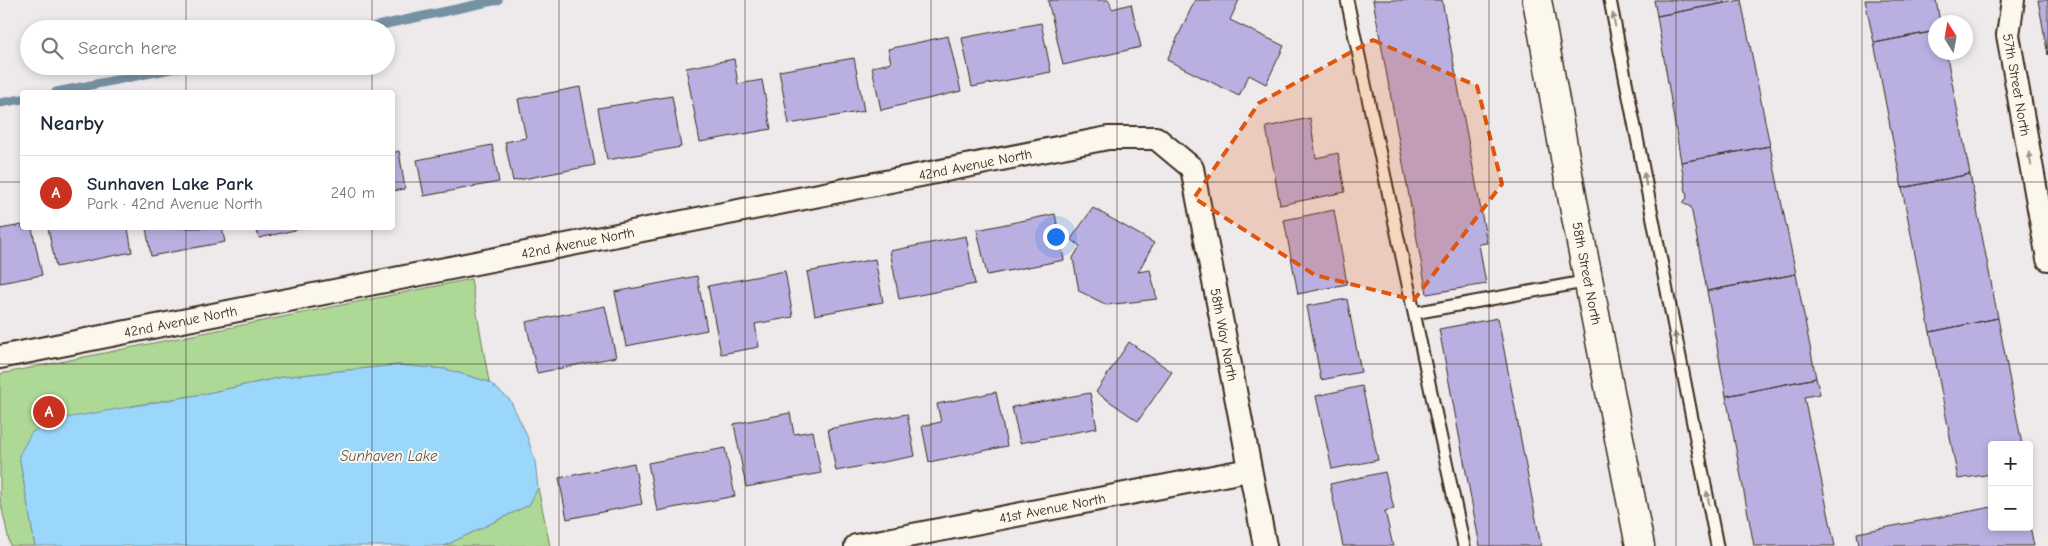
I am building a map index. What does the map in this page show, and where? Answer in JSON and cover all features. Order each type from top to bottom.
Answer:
[{"type":"street","name":"58th Street North","points":[[1537,0],[1640,546]]},
{"type":"street","name":"57th Street North","points":[[2014,0],[2008,35],[2048,257]]},
{"type":"street","name":"42nd Avenue North","points":[[0,357],[1108,138],[1156,138]]},
{"type":"street","name":"58th Way North","points":[[1156,138],[1192,168],[1265,546]]},
{"type":"street","name":"41st Avenue North","points":[[856,546],[1249,470]]},
{"type":"lane","points":[[1347,0],[1464,546]]},
{"type":"lane","points":[[1610,0],[1717,546]]},
{"type":"lane","points":[[1414,314],[1589,282]]},
{"type":"highlighted area","points":[[1373,40],[1477,86],[1502,184],[1414,300],[1315,275],[1194,198],[1259,103]]},
{"type":"green space","points":[[471,279],[489,382],[445,369],[397,365],[282,377],[203,394],[132,406],[19,455],[35,546],[10,546],[0,499],[0,374]]},
{"type":"green space","points":[[538,488],[550,546],[444,546],[529,505]]},
{"type":"water","name":"Sunhaven Lake","points":[[397,365],[445,369],[489,382],[510,400],[526,433],[535,461],[538,488],[529,505],[444,546],[35,546],[19,455],[32,432],[66,418],[203,394],[283,377]]},
{"type":"building","points":[[1109,0],[1112,9],[1131,4],[1141,47],[1063,65],[1048,1]]},
{"type":"building","points":[[1195,0],[1239,0],[1230,20],[1284,46],[1266,84],[1249,75],[1239,96],[1167,60]]},
{"type":"building","points":[[1373,0],[1442,0],[1487,243],[1479,244],[1486,284],[1427,294]]},
{"type":"building","points":[[1654,0],[1724,0],[1724,3],[1657,16]]},
{"type":"building","points":[[1741,0],[1770,146],[1681,162],[1657,16]]},
{"type":"building","points":[[1865,0],[1936,0],[1939,15],[1928,15],[1928,33],[1874,43]]},
{"type":"building","points":[[2038,0],[2048,0],[2048,55]]},
{"type":"building","points":[[1041,23],[1051,72],[972,87],[962,38]]},
{"type":"building","points":[[1928,33],[1928,60],[1948,60],[1970,174],[1902,188],[1874,43]]},
{"type":"building","points":[[948,36],[961,91],[881,110],[872,67],[891,63],[888,49]]},
{"type":"building","points":[[854,58],[864,111],[789,124],[779,71]]},
{"type":"building","points":[[734,59],[738,84],[762,80],[771,129],[700,142],[686,68]]},
{"type":"building","points":[[580,87],[595,165],[513,181],[505,142],[526,138],[518,99]]},
{"type":"building","points":[[672,96],[681,147],[607,160],[598,108]]},
{"type":"building","points":[[1310,118],[1316,158],[1338,153],[1345,192],[1280,205],[1266,127]]},
{"type":"building","points":[[492,145],[499,182],[424,196],[417,160]]},
{"type":"building","points":[[1770,146],[1796,274],[1707,291],[1691,207],[1682,203],[1687,198],[1681,162]]},
{"type":"building","points":[[399,151],[405,189],[395,191],[395,152]]},
{"type":"building","points":[[1970,174],[1998,318],[1930,332],[1902,188]]},
{"type":"building","points":[[1093,208],[1154,243],[1138,272],[1150,270],[1157,299],[1107,305],[1079,291],[1073,258],[1080,246],[1071,239]]},
{"type":"building","points":[[1334,210],[1347,284],[1298,294],[1284,220]]},
{"type":"building","points":[[1055,214],[1064,260],[987,275],[977,230]]},
{"type":"building","points":[[20,225],[20,230],[32,230],[42,275],[0,283],[0,229]]},
{"type":"building","points":[[48,230],[128,230],[132,252],[56,267]]},
{"type":"building","points":[[146,230],[222,230],[225,242],[151,256]]},
{"type":"building","points":[[257,230],[295,230],[259,238]]},
{"type":"building","points":[[966,236],[975,284],[899,299],[890,251]]},
{"type":"building","points":[[875,259],[883,302],[815,315],[807,272]]},
{"type":"building","points":[[785,271],[793,317],[755,324],[759,347],[721,354],[708,286]]},
{"type":"building","points":[[1796,274],[1816,378],[1726,396],[1707,291]]},
{"type":"building","points":[[697,276],[707,330],[626,346],[615,292]]},
{"type":"building","points":[[1347,299],[1361,372],[1321,380],[1307,306]]},
{"type":"building","points":[[605,306],[616,357],[537,373],[526,322]]},
{"type":"building","points":[[1498,318],[1541,546],[1480,546],[1439,329]]},
{"type":"building","points":[[1998,318],[2021,441],[1988,441],[1988,475],[1958,479],[1930,332]]},
{"type":"building","points":[[1129,342],[1172,372],[1138,421],[1096,392]]},
{"type":"building","points":[[1816,378],[1820,394],[1804,397],[1835,546],[1754,546],[1726,396]]},
{"type":"building","points":[[1362,386],[1378,460],[1332,469],[1316,396]]},
{"type":"building","points":[[996,392],[1007,446],[929,462],[922,426],[941,422],[937,404]]},
{"type":"building","points":[[1090,393],[1097,428],[1020,443],[1012,407]]},
{"type":"building","points":[[790,413],[794,434],[813,431],[821,473],[746,487],[734,424]]},
{"type":"building","points":[[907,414],[915,456],[836,471],[828,429]]},
{"type":"building","points":[[725,448],[735,496],[657,511],[648,463]]},
{"type":"building","points":[[634,463],[642,504],[567,519],[559,478]]},
{"type":"building","points":[[1385,472],[1394,509],[1385,511],[1393,546],[1343,546],[1330,484]]},
{"type":"building","points":[[1988,508],[1988,531],[2031,531],[2034,546],[1859,546],[1857,533]]},
{"type":"waterway","points":[[395,22],[498,0]]},
{"type":"waterway","points":[[66,90],[141,75]]},
{"type":"waterway","points":[[0,103],[20,99]]},
{"type":"place","name":"Sunhaven Lake Park","points":[[49,412]]}]
